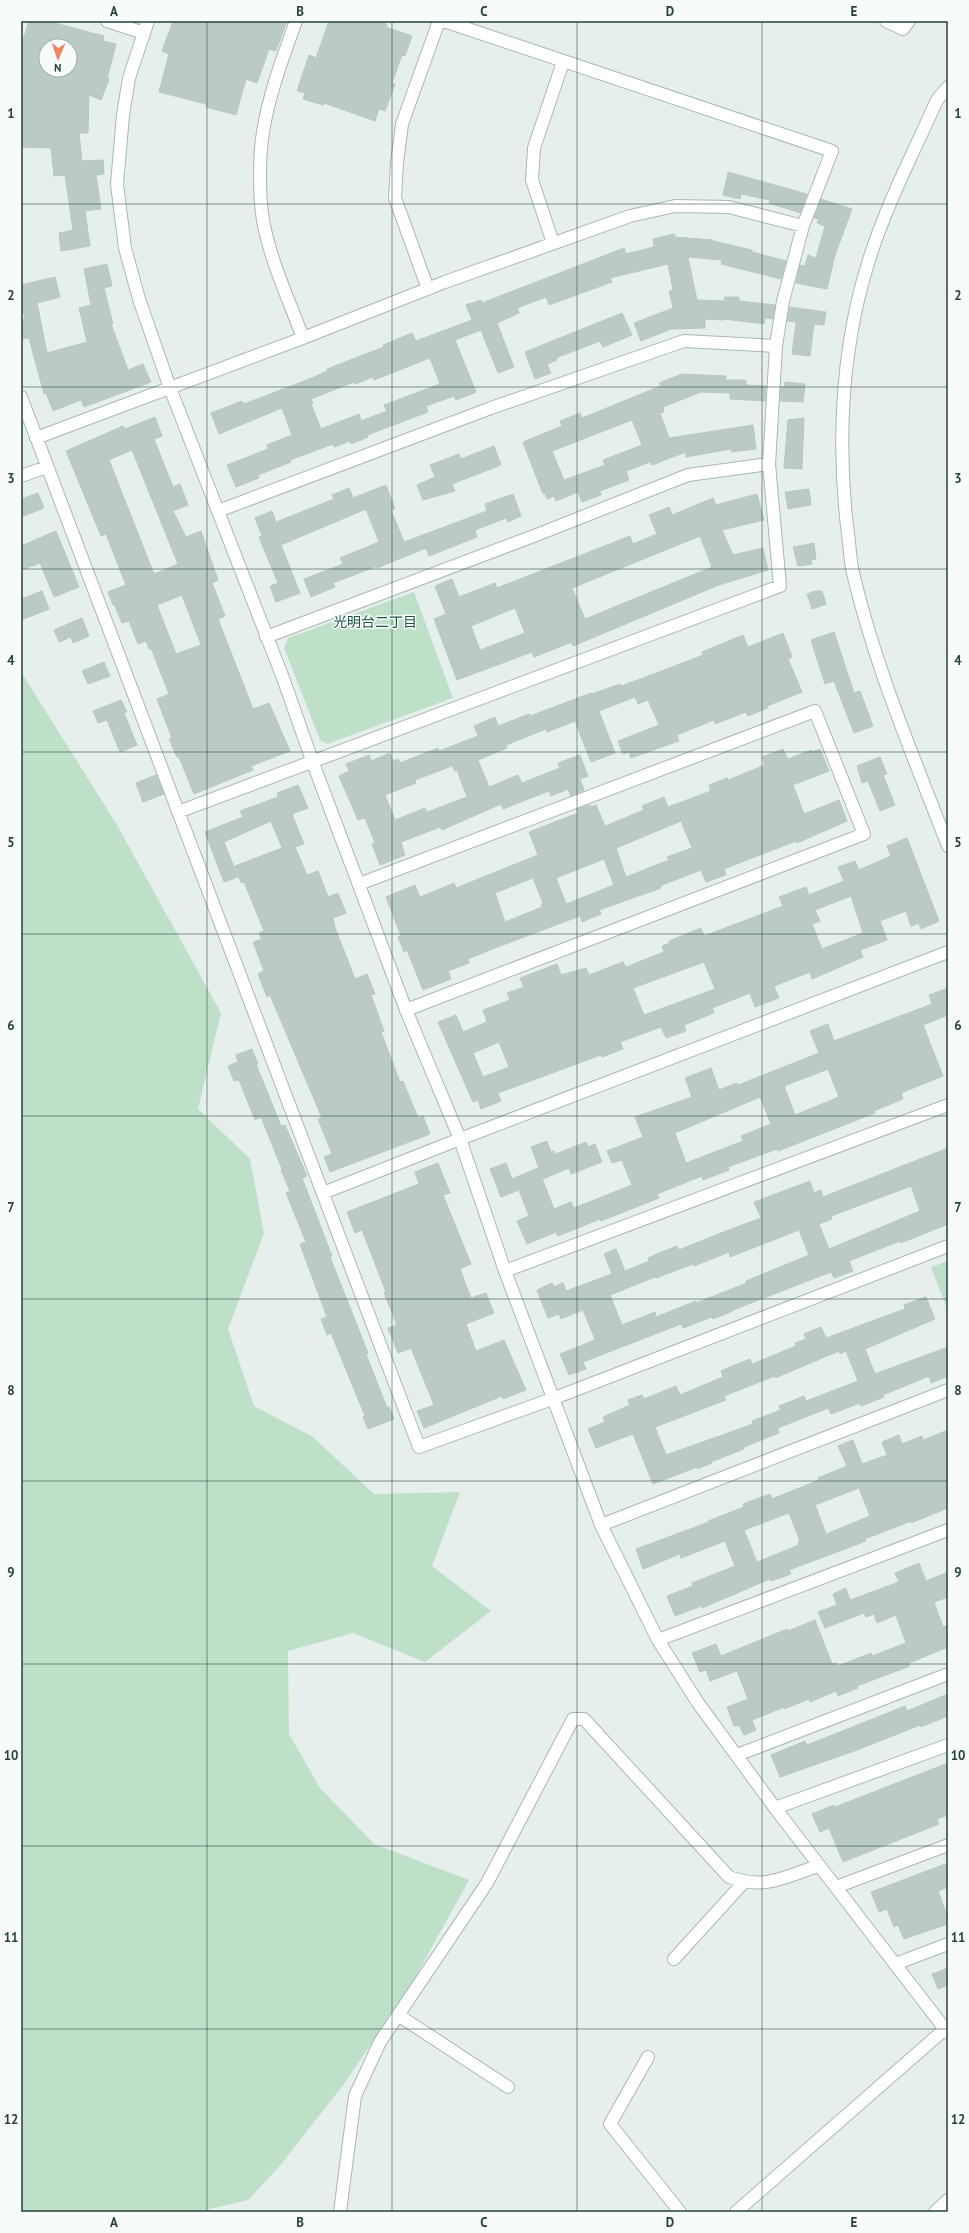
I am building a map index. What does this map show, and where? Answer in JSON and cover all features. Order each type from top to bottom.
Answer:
[{"type":"street","points":[[107,21],[144,33]]},
{"type":"street","points":[[148,21],[129,78],[123,114],[118,184],[120,219],[125,248],[139,299],[170,388],[266,636],[284,678],[313,763],[406,1010],[460,1139],[505,1271],[552,1399],[601,1525],[658,1640],[698,1703],[774,1808],[946,2031],[736,2212]]},
{"type":"street","points":[[296,21],[280,66],[262,132],[260,194],[263,220],[270,249],[303,338]]},
{"type":"street","points":[[428,289],[395,198],[396,162],[402,124],[439,21]]},
{"type":"street","points":[[178,812],[313,763],[780,586],[768,464],[776,346],[783,301],[803,226],[832,151],[444,21]]},
{"type":"street","points":[[886,21],[903,29],[909,21]]},
{"type":"street","points":[[553,243],[532,180],[534,148],[563,62]]},
{"type":"street","points":[[948,87],[937,100],[885,215],[866,271],[853,326],[844,396],[842,491],[853,575],[879,666],[948,846]]},
{"type":"street","points":[[36,438],[303,338],[428,289],[630,216],[675,206],[729,207],[803,226]]},
{"type":"street","points":[[218,511],[491,408],[684,341],[776,346]]},
{"type":"street","points":[[21,397],[419,1447],[552,1399],[948,1246]]},
{"type":"street","points":[[266,636],[540,534],[688,475],[768,464]]},
{"type":"street","points":[[21,476],[47,467]]},
{"type":"street","points":[[359,884],[815,711],[864,834],[406,1010]]},
{"type":"street","points":[[323,1193],[948,952]]},
{"type":"street","points":[[505,1271],[948,1105]]},
{"type":"street","points":[[601,1525],[948,1390]]},
{"type":"street","points":[[658,1640],[948,1530]]},
{"type":"street","points":[[737,1756],[948,1674]]},
{"type":"street","points":[[340,2212],[355,2096],[380,2042],[487,1883],[573,1718],[584,1719],[729,1877],[744,1882],[765,1884],[818,1866]]},
{"type":"street","points":[[774,1808],[948,1745]]},
{"type":"street","points":[[836,1887],[948,1845]]},
{"type":"street","points":[[674,1959],[744,1882]]},
{"type":"street","points":[[895,1964],[948,1944]]},
{"type":"street","points":[[398,2015],[508,2087]]},
{"type":"street","points":[[648,2057],[610,2124],[680,2212]]},
{"type":"street","points":[[935,2212],[948,2200]]},
{"type":"green space","points":[[414,592],[453,698],[327,744],[320,740],[284,648],[288,638]]},
{"type":"green space","points":[[21,672],[117,825],[221,1013],[198,1109],[250,1159],[264,1233],[228,1329],[254,1406],[313,1437],[374,1494],[460,1492],[432,1566],[491,1611],[425,1662],[353,1633],[288,1651],[289,1734],[320,1788],[374,1844],[469,1880],[411,1985],[344,2084],[278,2168],[248,2200],[197,2212],[21,2212]]},
{"type":"green space","points":[[948,1261],[948,1311],[931,1267]]},
{"type":"building","points":[[29,21],[47,21],[104,36],[103,41],[116,44],[107,79],[109,79],[101,100],[89,95],[88,133],[79,133],[82,161],[103,160],[104,174],[96,175],[101,209],[85,211],[90,246],[61,251],[59,233],[73,230],[65,175],[54,176],[51,148],[21,147],[21,47]]},
{"type":"building","points":[[173,21],[287,21],[276,51],[269,49],[257,83],[246,79],[236,115],[206,107],[206,104],[159,92],[169,54],[162,51]]},
{"type":"building","points":[[329,21],[378,21],[387,24],[386,27],[412,36],[405,56],[402,55],[392,83],[395,84],[385,111],[379,109],[375,121],[324,103],[323,105],[303,99],[305,93],[297,91],[309,55],[316,58]]},
{"type":"building","points":[[728,172],[807,194],[800,213],[769,203],[770,200],[741,194],[740,199],[723,195]]},
{"type":"building","points":[[821,199],[852,209],[835,255],[827,289],[796,283],[800,265],[805,266],[808,255],[816,258],[825,226],[817,223],[819,219],[814,218]]},
{"type":"building","points":[[674,234],[675,237],[713,240],[786,261],[781,279],[721,264],[722,260],[688,257],[697,300],[724,301],[725,297],[739,297],[739,301],[775,305],[773,319],[765,318],[764,324],[724,319],[705,319],[705,328],[671,329],[641,341],[634,323],[673,308],[669,291],[673,290],[668,264],[610,278],[612,282],[549,305],[546,297],[517,308],[519,313],[497,323],[514,367],[498,373],[481,330],[455,340],[476,392],[456,400],[454,396],[426,406],[428,412],[367,435],[368,437],[351,444],[350,441],[334,447],[333,444],[290,460],[291,462],[258,475],[259,478],[236,487],[227,465],[268,449],[267,445],[292,435],[282,408],[219,434],[211,413],[242,401],[244,404],[312,378],[327,371],[327,369],[384,347],[383,345],[412,333],[416,341],[472,320],[466,305],[481,300],[482,303],[624,248],[626,254],[654,247],[653,239]],"holes":[[[430,358],[440,384],[384,405],[387,411],[361,421],[359,414],[321,429],[311,404],[313,403],[311,399],[354,382],[355,384],[373,377],[374,380]]]},
{"type":"building","points":[[107,264],[112,286],[104,288],[113,324],[111,324],[128,370],[143,364],[151,382],[84,407],[81,400],[53,411],[46,393],[44,394],[29,338],[23,339],[21,320],[25,319],[21,303],[21,285],[55,277],[60,297],[37,303],[47,353],[87,342],[79,308],[91,305],[84,269]]},
{"type":"building","points":[[790,307],[826,312],[824,325],[814,324],[810,356],[792,354],[796,322],[787,321]]},
{"type":"building","points":[[622,313],[632,335],[603,347],[600,341],[556,358],[557,360],[547,364],[551,373],[535,379],[525,352]]},
{"type":"building","points":[[682,374],[726,376],[725,380],[746,380],[746,385],[766,386],[765,401],[730,399],[730,393],[701,392],[663,407],[664,412],[660,413],[669,438],[753,425],[756,449],[732,452],[731,449],[686,457],[686,452],[652,465],[650,462],[626,471],[629,480],[600,491],[601,495],[582,502],[578,492],[556,501],[554,496],[547,499],[545,493],[543,494],[523,442],[562,426],[560,421],[580,413],[582,418],[661,386],[659,383]],"holes":[[[632,420],[642,445],[603,460],[605,465],[564,480],[552,451]]]},
{"type":"building","points":[[785,382],[805,384],[803,402],[780,401],[781,387],[785,387]]},
{"type":"building","points":[[155,417],[162,436],[154,439],[173,487],[180,484],[188,505],[173,511],[186,537],[201,531],[218,580],[212,583],[225,616],[218,619],[253,709],[269,703],[290,751],[251,766],[253,770],[194,794],[179,757],[177,757],[169,739],[172,738],[157,699],[169,694],[151,648],[149,649],[146,641],[138,644],[129,621],[122,623],[114,604],[113,605],[108,592],[126,585],[106,534],[101,536],[66,451],[123,426],[125,429]],"holes":[[[132,450],[178,564],[154,574],[109,460]],[[182,595],[201,645],[176,654],[157,605]]]},
{"type":"building","points":[[804,418],[802,469],[784,468],[788,420]]},
{"type":"building","points":[[494,446],[501,465],[452,484],[455,491],[423,500],[417,485],[435,477],[430,465],[459,454],[461,459]]},
{"type":"building","points":[[386,485],[395,509],[391,510],[404,542],[487,511],[485,504],[513,494],[521,516],[508,522],[506,518],[475,530],[477,537],[429,556],[426,548],[377,568],[377,566],[333,583],[335,587],[311,597],[304,579],[343,564],[340,558],[379,542],[366,509],[281,545],[300,593],[276,602],[270,586],[278,583],[259,537],[262,536],[255,518],[272,511],[276,522],[334,499],[332,495],[349,488],[353,498]]},
{"type":"building","points":[[809,489],[811,505],[788,509],[785,492]]},
{"type":"building","points":[[38,493],[44,508],[21,517],[21,499]]},
{"type":"building","points":[[757,494],[764,520],[722,530],[733,555],[763,548],[768,570],[719,585],[573,646],[572,642],[534,657],[532,652],[457,680],[434,619],[446,614],[435,586],[452,579],[459,597],[495,583],[497,588],[630,536],[633,544],[657,534],[649,515],[669,507],[672,515],[713,498],[716,505]],"holes":[[[700,536],[712,567],[585,619],[572,588]],[[515,608],[525,633],[480,650],[471,626]]]},
{"type":"building","points":[[56,531],[79,587],[54,597],[40,563],[21,570],[21,546]]},
{"type":"building","points":[[814,543],[816,559],[811,560],[812,564],[798,566],[793,547]]},
{"type":"building","points":[[42,591],[49,609],[21,620],[21,599]]},
{"type":"building","points":[[822,591],[826,604],[812,609],[807,594]]},
{"type":"building","points":[[82,618],[89,636],[73,643],[71,637],[59,642],[54,630]]},
{"type":"building","points":[[834,632],[854,693],[860,691],[873,726],[854,733],[834,681],[825,684],[811,640]]},
{"type":"building","points":[[783,633],[792,657],[788,659],[802,692],[767,706],[768,708],[748,716],[746,712],[715,724],[714,720],[677,735],[679,741],[631,758],[629,752],[623,754],[618,741],[659,725],[648,700],[638,704],[635,697],[599,711],[615,753],[591,762],[575,721],[547,732],[546,729],[506,745],[507,748],[478,760],[489,787],[518,775],[522,783],[560,768],[558,763],[580,755],[588,776],[580,779],[584,790],[571,796],[568,789],[551,796],[549,791],[503,809],[501,804],[442,830],[440,827],[401,842],[405,855],[380,865],[372,844],[375,843],[365,818],[358,820],[339,776],[349,771],[346,764],[369,755],[371,761],[390,753],[393,761],[398,759],[400,763],[438,748],[439,751],[478,736],[474,726],[495,717],[498,726],[529,714],[530,716],[591,693],[592,694],[620,684],[621,686],[703,655],[702,652],[743,635],[748,647]],"holes":[[[452,766],[455,771],[457,770],[467,797],[427,812],[425,808],[395,820],[385,795],[416,783],[415,780]]]},
{"type":"building","points":[[104,662],[110,676],[88,684],[82,671]]},
{"type":"building","points":[[121,700],[127,712],[124,713],[137,745],[120,752],[107,720],[98,723],[93,711]]},
{"type":"building","points":[[783,749],[788,759],[811,750],[812,752],[820,749],[829,771],[793,785],[804,814],[839,800],[847,821],[797,843],[796,841],[724,869],[726,875],[706,882],[701,870],[660,886],[661,888],[599,910],[601,914],[582,922],[580,916],[495,948],[468,959],[469,963],[448,971],[451,979],[423,990],[407,950],[404,952],[398,937],[401,936],[386,897],[415,885],[420,897],[454,883],[456,888],[538,855],[529,832],[578,813],[577,809],[590,805],[591,807],[596,805],[605,826],[644,810],[642,806],[664,797],[668,807],[711,791],[709,785],[727,778],[728,780],[765,765],[762,757]],"holes":[[[681,821],[692,848],[667,857],[669,860],[626,877],[616,848]],[[604,859],[614,885],[566,904],[556,878]],[[533,878],[543,903],[541,904],[542,907],[505,922],[495,893]]]},
{"type":"building","points":[[880,757],[887,774],[883,775],[895,805],[880,811],[868,781],[862,783],[857,766]]},
{"type":"building","points":[[156,775],[164,794],[143,802],[136,783]]},
{"type":"building","points":[[298,785],[308,808],[292,814],[304,844],[295,847],[307,875],[318,871],[328,897],[338,893],[346,913],[333,918],[334,925],[355,979],[367,974],[375,994],[371,995],[384,1031],[381,1032],[400,1082],[403,1081],[418,1118],[423,1116],[430,1134],[330,1172],[324,1157],[332,1154],[318,1119],[322,1118],[270,995],[267,997],[258,974],[264,971],[253,942],[262,939],[259,933],[264,931],[244,882],[241,883],[235,866],[282,848],[271,821],[224,842],[238,877],[224,882],[205,832],[243,817],[240,811],[278,797],[277,793]]},
{"type":"building","points":[[907,838],[939,921],[921,929],[919,923],[911,926],[906,911],[880,921],[887,940],[860,950],[863,957],[812,979],[810,972],[774,986],[779,998],[755,1007],[750,993],[712,1008],[714,1013],[684,1025],[686,1031],[666,1038],[661,1027],[620,1042],[623,1049],[602,1057],[601,1055],[498,1093],[501,1101],[481,1109],[478,1100],[473,1102],[438,1022],[456,1015],[463,1032],[487,1022],[483,1010],[510,1000],[507,993],[524,987],[520,978],[557,964],[561,975],[586,968],[589,975],[623,962],[626,967],[664,952],[662,946],[670,943],[669,941],[701,928],[704,936],[783,906],[779,897],[806,887],[809,895],[844,881],[838,867],[855,861],[859,870],[891,856],[887,846]],"holes":[[[851,896],[863,933],[822,949],[812,924],[820,921],[815,910]],[[704,962],[715,989],[644,1015],[633,988]],[[499,1042],[509,1067],[483,1077],[473,1053]]]},
{"type":"building","points":[[948,988],[948,1015],[923,1025],[943,1076],[901,1093],[903,1099],[874,1111],[875,1113],[778,1151],[777,1149],[728,1167],[729,1170],[703,1180],[702,1176],[657,1194],[659,1198],[601,1221],[600,1219],[558,1236],[556,1232],[527,1244],[517,1221],[529,1216],[519,1190],[501,1197],[490,1169],[506,1163],[512,1179],[538,1168],[554,1209],[571,1202],[574,1208],[632,1185],[622,1160],[612,1163],[607,1151],[643,1137],[635,1117],[692,1097],[685,1078],[711,1068],[719,1090],[737,1083],[738,1085],[819,1053],[810,1031],[828,1024],[834,1041],[932,1004],[929,995]],"holes":[[[828,1069],[839,1097],[795,1115],[784,1086]],[[760,1097],[771,1124],[741,1136],[743,1141],[686,1163],[675,1133]]]},
{"type":"building","points":[[252,1049],[258,1064],[256,1064],[281,1126],[285,1125],[307,1176],[302,1178],[332,1256],[330,1257],[368,1353],[366,1354],[387,1408],[389,1407],[394,1419],[368,1429],[363,1417],[365,1416],[331,1333],[327,1335],[321,1319],[327,1317],[300,1244],[306,1242],[286,1193],[290,1191],[281,1170],[282,1169],[261,1117],[255,1120],[239,1080],[234,1081],[228,1066],[238,1062],[236,1055]]},
{"type":"building","points":[[547,1141],[551,1152],[554,1151],[556,1154],[586,1142],[588,1147],[595,1144],[602,1162],[571,1174],[569,1168],[543,1179],[531,1147]]},
{"type":"building","points":[[948,1148],[948,1224],[901,1243],[900,1241],[849,1261],[853,1271],[834,1278],[831,1272],[713,1319],[712,1317],[683,1328],[681,1324],[583,1362],[586,1369],[569,1375],[560,1354],[595,1340],[593,1334],[583,1310],[561,1319],[559,1314],[548,1318],[537,1290],[552,1283],[554,1287],[563,1283],[566,1291],[612,1274],[604,1254],[616,1249],[625,1271],[649,1261],[648,1258],[677,1246],[679,1250],[761,1218],[754,1202],[810,1181],[814,1193],[821,1190],[823,1197]],"holes":[[[911,1186],[920,1211],[829,1249],[819,1224],[832,1219],[831,1216]],[[799,1230],[809,1255],[746,1281],[747,1283],[696,1303],[696,1301],[656,1317],[655,1312],[622,1325],[610,1295],[655,1277],[656,1278],[693,1264],[694,1266],[729,1252],[730,1257]]]},
{"type":"building","points":[[438,1163],[450,1193],[443,1195],[471,1264],[460,1269],[471,1298],[486,1293],[494,1313],[466,1324],[476,1351],[504,1340],[526,1390],[503,1399],[502,1396],[424,1428],[417,1411],[434,1405],[411,1348],[398,1353],[388,1328],[397,1325],[384,1293],[386,1292],[362,1230],[355,1233],[347,1212],[419,1184],[415,1172]]},
{"type":"building","points":[[926,1297],[935,1319],[865,1349],[875,1374],[948,1347],[948,1376],[931,1383],[929,1376],[861,1406],[860,1403],[831,1414],[828,1408],[778,1428],[779,1433],[744,1447],[744,1449],[711,1462],[712,1463],[697,1469],[697,1467],[653,1484],[633,1434],[596,1448],[588,1429],[605,1422],[603,1417],[630,1405],[628,1400],[642,1395],[644,1399],[676,1386],[680,1395],[723,1377],[721,1371],[732,1366],[750,1359],[752,1364],[796,1346],[795,1343],[806,1339],[804,1334],[821,1327],[826,1338],[905,1309],[904,1305]],"holes":[[[839,1351],[840,1354],[846,1351],[858,1381],[806,1401],[804,1396],[779,1406],[781,1410],[752,1421],[753,1424],[666,1455],[655,1427],[726,1400],[724,1396],[775,1376],[775,1378]]]},
{"type":"building","points":[[948,1430],[948,1508],[911,1523],[911,1521],[865,1539],[866,1541],[789,1570],[791,1574],[771,1581],[770,1579],[702,1608],[701,1606],[675,1616],[667,1596],[693,1586],[692,1583],[735,1566],[725,1541],[681,1558],[680,1554],[643,1569],[636,1549],[709,1522],[708,1521],[744,1507],[743,1504],[770,1494],[772,1499],[819,1480],[818,1478],[847,1466],[838,1446],[853,1440],[862,1464],[887,1455],[882,1442],[899,1435],[902,1444],[922,1436],[923,1440]],"holes":[[[859,1488],[870,1516],[826,1534],[815,1505]],[[789,1513],[800,1541],[798,1542],[799,1545],[757,1562],[744,1530]]]},
{"type":"building","points":[[919,1563],[926,1581],[948,1572],[948,1597],[934,1602],[943,1627],[948,1625],[948,1647],[909,1663],[910,1666],[857,1686],[858,1688],[838,1696],[836,1691],[810,1702],[809,1699],[752,1720],[756,1730],[744,1735],[739,1725],[734,1726],[727,1707],[748,1699],[737,1671],[710,1681],[706,1670],[700,1672],[692,1653],[716,1644],[721,1656],[787,1629],[788,1631],[815,1620],[832,1664],[836,1663],[838,1666],[871,1653],[872,1656],[906,1643],[896,1615],[877,1623],[874,1614],[866,1617],[864,1613],[825,1628],[818,1612],[837,1605],[833,1594],[846,1588],[850,1600],[899,1582],[895,1573]]},
{"type":"building","points":[[948,1694],[948,1716],[780,1777],[771,1755],[805,1741],[807,1745],[905,1706],[907,1711]]},
{"type":"building","points":[[948,1763],[948,1815],[937,1819],[939,1824],[843,1862],[829,1828],[820,1832],[812,1814],[834,1805],[835,1807]]},
{"type":"building","points":[[948,1863],[948,1887],[938,1891],[948,1918],[948,1924],[904,1939],[898,1925],[894,1927],[887,1909],[879,1912],[871,1892]]},
{"type":"building","points":[[948,1968],[948,1985],[938,1989],[932,1974]]},
{"type":"district","name":"光明台二丁目","points":[[375,622]]}]
